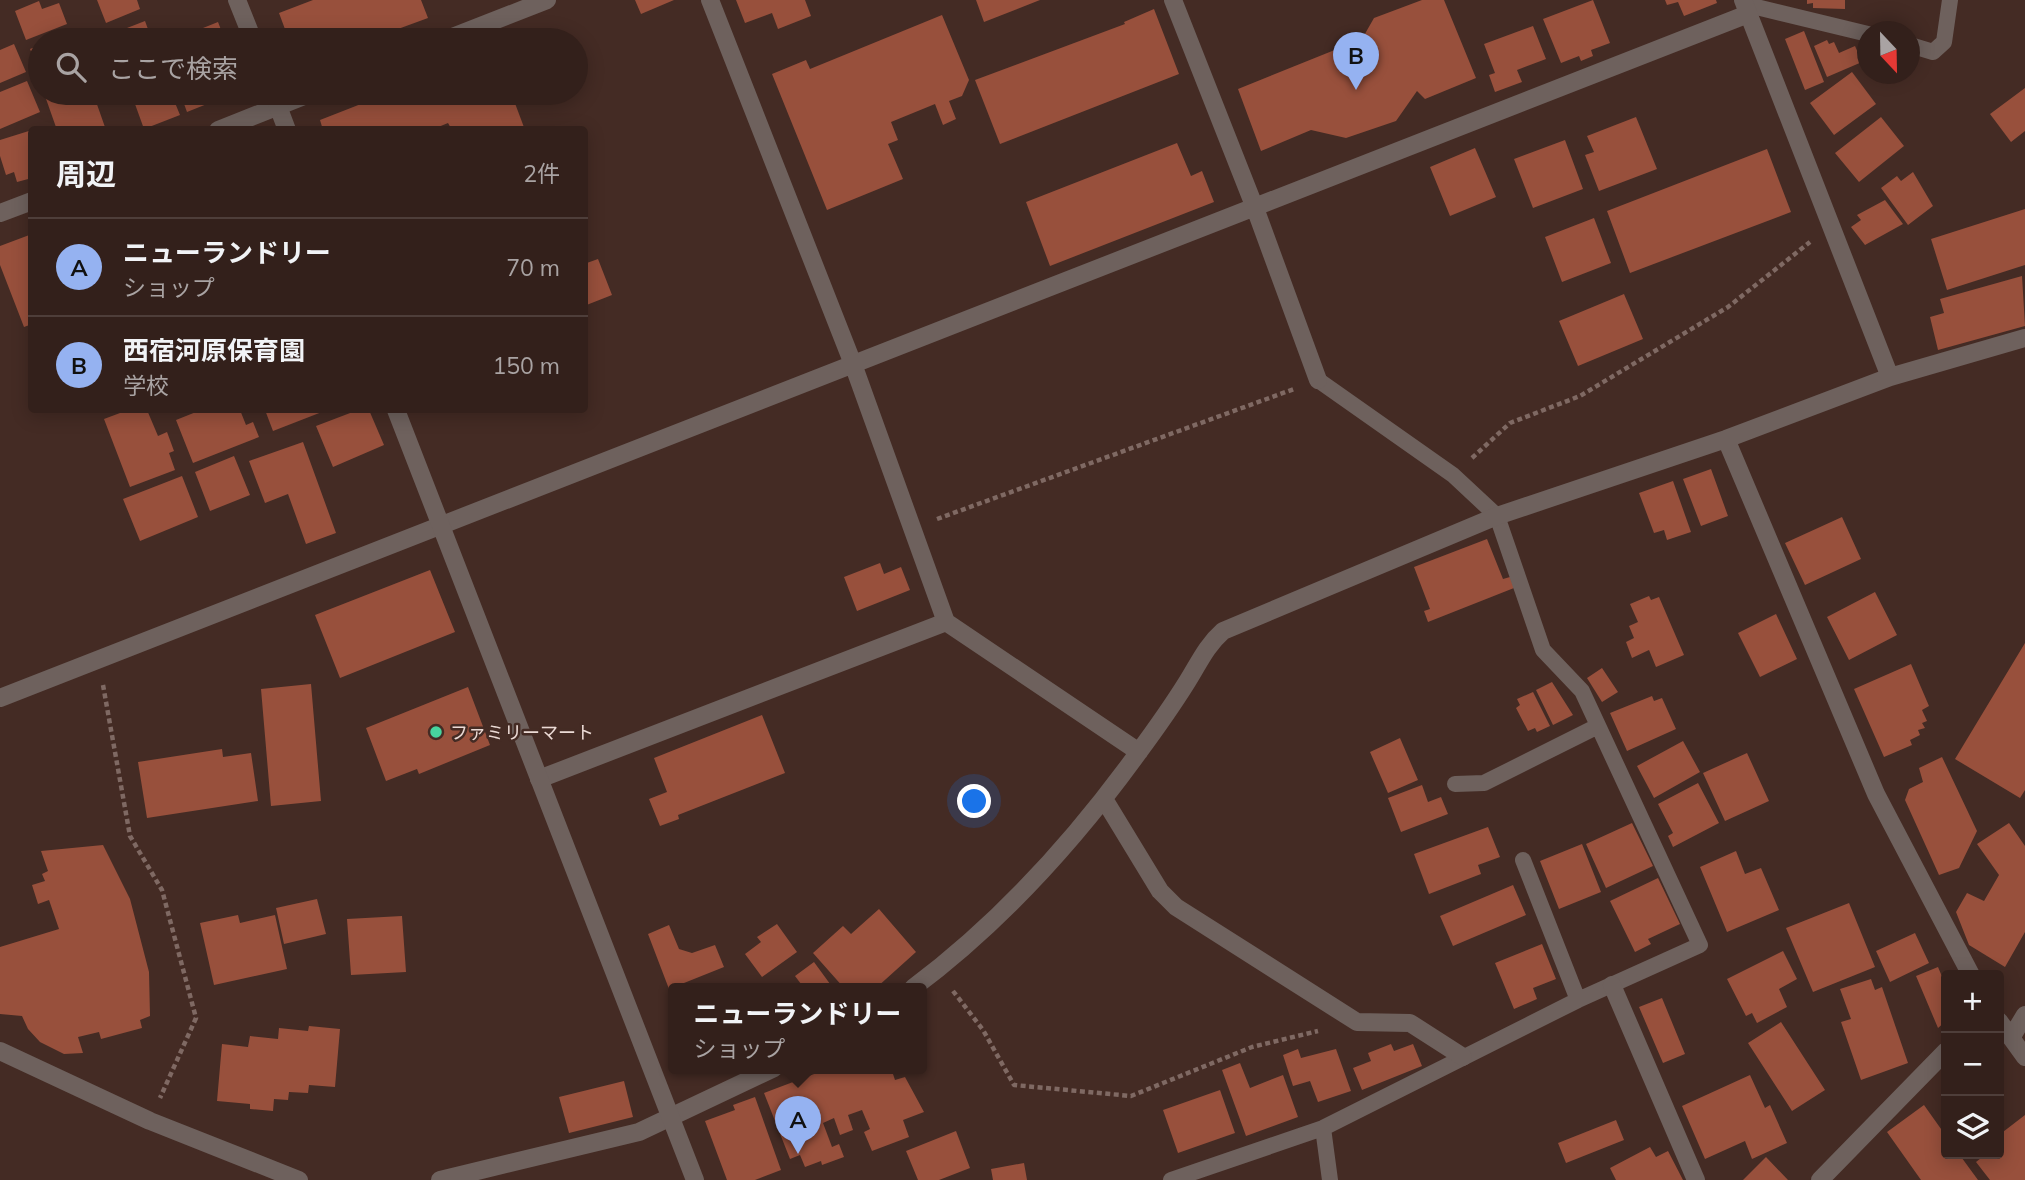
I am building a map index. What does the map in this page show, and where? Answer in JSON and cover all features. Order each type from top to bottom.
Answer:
[{"type":"street","points":[[237,0],[248,28]]},
{"type":"street","points":[[476,28],[547,0]]},
{"type":"street","points":[[710,0],[853,364],[946,622],[1139,752]]},
{"type":"street","points":[[1173,0],[1255,208],[1318,380]]},
{"type":"street","points":[[0,698],[1255,208],[1745,6],[1890,377]]},
{"type":"street","points":[[225,126],[265,105]]},
{"type":"street","points":[[278,105],[286,126]]},
{"type":"street","points":[[0,213],[28,202]]},
{"type":"street","points":[[920,983],[937,971],[1030,885],[1104,799],[1187,682],[1207,646],[1223,631],[1497,516],[1726,439],[1890,377],[2025,338]]},
{"type":"street","points":[[397,413],[695,1180]]},
{"type":"street","points":[[1726,439],[1876,794],[1968,970]]},
{"type":"street","points":[[539,779],[946,622]]},
{"type":"street","points":[[1104,799],[1160,891],[1176,907],[1357,1022],[1410,1023],[1463,1057]]},
{"type":"street","points":[[1612,985],[1696,1180]]},
{"type":"street","points":[[2011,1038],[2025,1015]]},
{"type":"street","points":[[2004,1028],[2025,1057]]},
{"type":"street","points":[[0,1051],[271,1176],[299,1180]]},
{"type":"street","points":[[1820,1180],[1941,1056]]},
{"type":"street","points":[[440,1180],[639,1132],[762,1074]]},
{"type":"lane","points":[[1920,48],[1933,52],[1944,42],[1950,0]]},
{"type":"lane","points":[[1745,6],[1857,32]]},
{"type":"lane","points":[[1171,1180],[1323,1128],[1578,1000],[1700,945],[1582,691],[1543,650],[1497,516],[1453,475],[1318,380]]},
{"type":"lane","points":[[1455,784],[1484,783],[1598,726]]},
{"type":"lane","points":[[1523,860],[1578,1000]]},
{"type":"lane","points":[[1323,1128],[1330,1180]]},
{"type":"path","points":[[1453,475],[1510,423],[1580,396],[1728,307],[1832,224]]},
{"type":"path","points":[[912,529],[1318,380]]},
{"type":"path","points":[[99,660],[130,836],[162,890],[195,1018],[150,1121]]},
{"type":"path","points":[[937,971],[983,1030],[1014,1085],[1131,1096],[1252,1047],[1357,1022]]},
{"type":"building","points":[[97,0],[137,0],[140,9],[106,23]]},
{"type":"building","points":[[313,0],[421,0],[428,18],[401,28],[285,28],[279,13]]},
{"type":"building","points":[[635,0],[674,0],[641,14]]},
{"type":"building","points":[[736,0],[805,0],[811,16],[778,29],[772,13],[745,23]]},
{"type":"building","points":[[976,0],[1040,0],[984,22]]},
{"type":"building","points":[[1422,0],[1444,0],[1476,78],[1425,99],[1417,91],[1396,121],[1346,138],[1311,130],[1261,151],[1238,89],[1362,39],[1374,18]]},
{"type":"building","points":[[1593,0],[1610,43],[1591,50],[1593,56],[1581,61],[1579,56],[1561,63],[1543,19]]},
{"type":"building","points":[[1665,0],[1716,0],[1717,3],[1684,16],[1678,2],[1667,5]]},
{"type":"building","points":[[1807,0],[1845,0],[1845,9],[1813,8],[1813,3],[1807,4]]},
{"type":"building","points":[[39,1],[42,9],[59,3],[67,24],[57,28],[28,28],[26,40],[15,11]]},
{"type":"building","points":[[1154,9],[1179,74],[1000,144],[975,80],[1125,24],[1124,22]]},
{"type":"building","points":[[942,15],[969,80],[962,96],[949,101],[956,119],[943,125],[935,104],[891,122],[898,140],[888,144],[903,179],[827,210],[772,74],[806,60],[810,69]]},
{"type":"building","points":[[145,21],[148,28],[127,28]]},
{"type":"building","points":[[218,22],[220,28],[203,28]]},
{"type":"building","points":[[1533,26],[1546,59],[1517,70],[1522,82],[1495,92],[1489,75],[1495,73],[1484,44]]},
{"type":"building","points":[[1804,31],[1824,82],[1805,90],[1785,39]]},
{"type":"building","points":[[1827,40],[1829,44],[1834,42],[1839,53],[1855,46],[1857,64],[1827,77],[1814,46]]},
{"type":"building","points":[[14,44],[26,72],[0,83],[0,50]]},
{"type":"building","points":[[1852,72],[1857,84],[1861,84],[1876,104],[1834,135],[1810,103]]},
{"type":"building","points":[[27,81],[28,105],[37,105],[40,112],[0,129],[0,92]]},
{"type":"building","points":[[2025,88],[2025,131],[2011,142],[1990,114]]},
{"type":"building","points":[[48,105],[97,105],[105,126],[56,126]]},
{"type":"building","points":[[135,105],[176,105],[180,115],[152,126],[143,126]]},
{"type":"building","points":[[184,105],[204,105],[187,112]]},
{"type":"building","points":[[358,105],[516,105],[524,126],[450,126],[448,123],[441,126],[322,126],[320,120]]},
{"type":"building","points":[[1636,117],[1657,169],[1599,191],[1585,155],[1594,152],[1587,136]]},
{"type":"building","points":[[1881,117],[1904,146],[1859,182],[1835,153]]},
{"type":"building","points":[[28,131],[28,179],[17,182],[14,172],[6,175],[0,156],[0,140]]},
{"type":"building","points":[[1565,140],[1583,189],[1533,208],[1514,159]]},
{"type":"building","points":[[1177,143],[1191,176],[1202,171],[1214,202],[1050,266],[1026,202]]},
{"type":"building","points":[[1475,148],[1496,197],[1450,216],[1430,167]]},
{"type":"building","points":[[1767,149],[1791,212],[1630,273],[1607,211]]},
{"type":"building","points":[[1913,172],[1933,206],[1908,225],[1881,188],[1897,176],[1901,181]]},
{"type":"building","points":[[1885,200],[1903,224],[1865,245],[1851,227],[1861,220],[1857,215]]},
{"type":"building","points":[[2025,209],[2025,265],[1947,290],[1931,239]]},
{"type":"building","points":[[1594,218],[1611,263],[1562,282],[1545,237]]},
{"type":"building","points":[[28,236],[28,326],[24,327],[0,265],[0,246]]},
{"type":"building","points":[[598,259],[612,295],[588,304],[588,263]]},
{"type":"building","points":[[2022,276],[2025,326],[1938,350],[1930,317],[1944,313],[1940,299]]},
{"type":"building","points":[[1624,294],[1643,339],[1578,366],[1559,321]]},
{"type":"building","points":[[120,413],[148,413],[158,436],[167,432],[174,451],[169,453],[175,470],[130,487],[104,419]]},
{"type":"building","points":[[194,413],[241,413],[246,425],[253,422],[259,437],[193,463],[176,420]]},
{"type":"building","points":[[266,413],[319,413],[273,431]]},
{"type":"building","points":[[350,413],[370,413],[384,445],[333,467],[316,426]]},
{"type":"building","points":[[303,442],[336,533],[306,544],[288,494],[265,503],[249,461]]},
{"type":"building","points":[[234,456],[250,495],[210,511],[195,472]]},
{"type":"building","points":[[1711,469],[1728,516],[1701,526],[1683,479]]},
{"type":"building","points":[[182,476],[198,517],[140,541],[123,499]]},
{"type":"building","points":[[1673,481],[1691,532],[1667,540],[1664,530],[1654,533],[1639,493]]},
{"type":"building","points":[[1842,517],[1861,559],[1805,585],[1785,543]]},
{"type":"building","points":[[1487,539],[1503,579],[1510,577],[1514,588],[1428,622],[1424,611],[1430,609],[1414,567]]},
{"type":"building","points":[[880,563],[884,574],[901,567],[910,590],[857,611],[844,577]]},
{"type":"building","points":[[430,570],[455,632],[340,678],[315,615]]},
{"type":"building","points":[[1875,592],[1897,635],[1849,660],[1827,617]]},
{"type":"building","points":[[1649,596],[1651,600],[1659,597],[1684,655],[1656,667],[1649,650],[1632,658],[1626,642],[1634,638],[1629,626],[1638,622],[1630,604]]},
{"type":"building","points":[[1776,614],[1797,659],[1760,677],[1738,633]]},
{"type":"building","points":[[2025,643],[2025,790],[2020,798],[1955,759]]},
{"type":"building","points":[[1911,664],[1929,706],[1922,710],[1927,721],[1922,723],[1925,728],[1918,730],[1920,735],[1910,740],[1912,745],[1884,757],[1854,689]]},
{"type":"building","points":[[1602,668],[1618,692],[1602,702],[1587,678]]},
{"type":"building","points":[[1552,682],[1573,715],[1553,725],[1536,690]]},
{"type":"building","points":[[311,684],[321,801],[271,806],[261,689]]},
{"type":"building","points":[[468,687],[490,745],[419,774],[417,769],[386,781],[366,728]]},
{"type":"building","points":[[1533,692],[1550,726],[1537,732],[1535,728],[1528,731],[1516,708],[1520,705],[1517,699]]},
{"type":"building","points":[[1652,696],[1654,701],[1662,698],[1676,729],[1627,751],[1610,713]]},
{"type":"building","points":[[762,715],[785,773],[678,815],[679,819],[660,826],[649,799],[667,792],[654,758]]},
{"type":"building","points":[[1400,738],[1418,780],[1388,793],[1370,752]]},
{"type":"building","points":[[1683,741],[1700,772],[1654,798],[1637,766]]},
{"type":"building","points":[[222,749],[223,757],[251,753],[258,801],[147,818],[138,762]]},
{"type":"building","points":[[1747,753],[1769,801],[1725,821],[1703,773]]},
{"type":"building","points":[[1942,757],[1977,831],[1959,868],[1939,875],[1905,800],[1909,789],[1923,782],[1919,768]]},
{"type":"building","points":[[1698,783],[1719,823],[1673,847],[1668,836],[1673,833],[1658,804]]},
{"type":"building","points":[[1422,785],[1428,802],[1441,797],[1448,814],[1401,832],[1388,798]]},
{"type":"building","points":[[1632,823],[1653,866],[1606,888],[1586,844]]},
{"type":"building","points":[[2009,823],[2025,846],[2025,932],[2005,967],[1969,945],[1956,912],[1967,893],[1984,901],[1999,875],[1977,844]]},
{"type":"building","points":[[1488,827],[1500,857],[1478,865],[1481,874],[1429,894],[1414,854]]},
{"type":"building","points":[[1582,844],[1601,892],[1559,909],[1540,861]]},
{"type":"building","points":[[103,845],[130,899],[149,972],[150,1016],[140,1020],[142,1028],[101,1039],[99,1032],[78,1037],[83,1053],[64,1054],[40,1042],[28,1029],[22,1016],[0,1014],[0,947],[59,929],[49,900],[38,904],[32,885],[45,881],[42,874],[48,871],[41,851]]},
{"type":"building","points":[[1736,851],[1745,874],[1761,868],[1779,910],[1727,932],[1700,867]]},
{"type":"building","points":[[1658,878],[1680,924],[1648,939],[1651,944],[1635,952],[1610,901]]},
{"type":"building","points":[[1513,885],[1526,915],[1453,946],[1440,916]]},
{"type":"building","points":[[317,899],[326,934],[284,944],[276,908]]},
{"type":"building","points":[[1849,903],[1875,967],[1813,992],[1786,928]]},
{"type":"building","points":[[879,909],[916,952],[882,983],[840,983],[813,953],[843,926],[851,934]]},
{"type":"building","points":[[238,915],[240,923],[275,915],[287,969],[214,985],[200,923]]},
{"type":"building","points":[[402,916],[406,972],[351,975],[347,919]]},
{"type":"building","points":[[777,924],[797,952],[762,977],[745,954],[761,942],[757,937]]},
{"type":"building","points":[[669,925],[679,949],[692,953],[715,945],[724,967],[684,983],[668,983],[668,986],[648,934]]},
{"type":"building","points":[[1915,933],[1929,963],[1890,982],[1876,951]]},
{"type":"building","points":[[1542,944],[1556,979],[1533,988],[1537,999],[1514,1009],[1495,963]]},
{"type":"building","points":[[1783,951],[1797,979],[1779,989],[1787,1007],[1757,1023],[1752,1013],[1746,1016],[1727,979]]},
{"type":"building","points":[[814,962],[829,983],[800,983],[795,976]]},
{"type":"building","points":[[1938,967],[1941,974],[1941,1025],[1938,1028],[1916,976]]},
{"type":"building","points":[[1871,979],[1875,990],[1882,987],[1908,1063],[1861,1080],[1841,1022],[1851,1019],[1840,989]]},
{"type":"building","points":[[1662,998],[1685,1054],[1663,1063],[1639,1007]]},
{"type":"building","points":[[1781,1022],[1825,1090],[1792,1111],[1748,1043]]},
{"type":"building","points":[[309,1026],[340,1029],[335,1087],[309,1085],[308,1093],[289,1092],[288,1100],[274,1099],[273,1111],[250,1109],[250,1104],[217,1101],[222,1044],[248,1047],[250,1036],[278,1039],[279,1028],[308,1031]]},
{"type":"building","points":[[1391,1044],[1394,1051],[1413,1044],[1422,1066],[1362,1090],[1353,1068],[1371,1061],[1368,1053]]},
{"type":"building","points":[[1298,1049],[1301,1058],[1336,1049],[1351,1091],[1318,1102],[1310,1081],[1293,1086],[1283,1055]]},
{"type":"building","points":[[1240,1063],[1250,1088],[1283,1075],[1298,1117],[1246,1136],[1222,1070]]},
{"type":"building","points":[[814,1074],[893,1074],[895,1080],[905,1077],[924,1112],[903,1120],[909,1137],[872,1151],[864,1132],[870,1129],[862,1110],[848,1115],[853,1130],[840,1135],[834,1118],[823,1123],[832,1147],[839,1144],[844,1157],[822,1165],[821,1161],[805,1167],[800,1155],[790,1159],[764,1093]]},
{"type":"building","points":[[1750,1075],[1765,1108],[1770,1105],[1787,1143],[1752,1159],[1745,1141],[1705,1159],[1682,1106]]},
{"type":"building","points":[[624,1081],[633,1117],[569,1133],[559,1097]]},
{"type":"building","points":[[1220,1090],[1235,1133],[1178,1153],[1163,1110]]},
{"type":"building","points":[[755,1097],[781,1170],[755,1180],[727,1180],[705,1121],[735,1110],[733,1105]]},
{"type":"building","points":[[1924,1105],[1941,1129],[1941,1159],[1963,1159],[1978,1180],[1921,1180],[1887,1132]]},
{"type":"building","points":[[2025,1115],[2025,1180],[1990,1180],[1976,1162],[1980,1159],[2004,1159],[2004,1131]]},
{"type":"building","points":[[1616,1120],[1624,1140],[1566,1163],[1558,1143]]},
{"type":"building","points":[[956,1131],[970,1168],[939,1180],[918,1180],[906,1151]]},
{"type":"building","points":[[1650,1147],[1656,1157],[1668,1151],[1683,1180],[1616,1180],[1610,1168]]},
{"type":"building","points":[[1766,1157],[1788,1180],[1743,1180]]},
{"type":"building","points":[[1024,1163],[1027,1180],[993,1180],[991,1169]]},
{"type":"place","name":"西宿河原保育園","points":[[1356,90]]},
{"type":"place","name":"ファミリーマート","points":[[436,732]]},
{"type":"place","name":"ニューランドリー","points":[[798,1154]]}]
